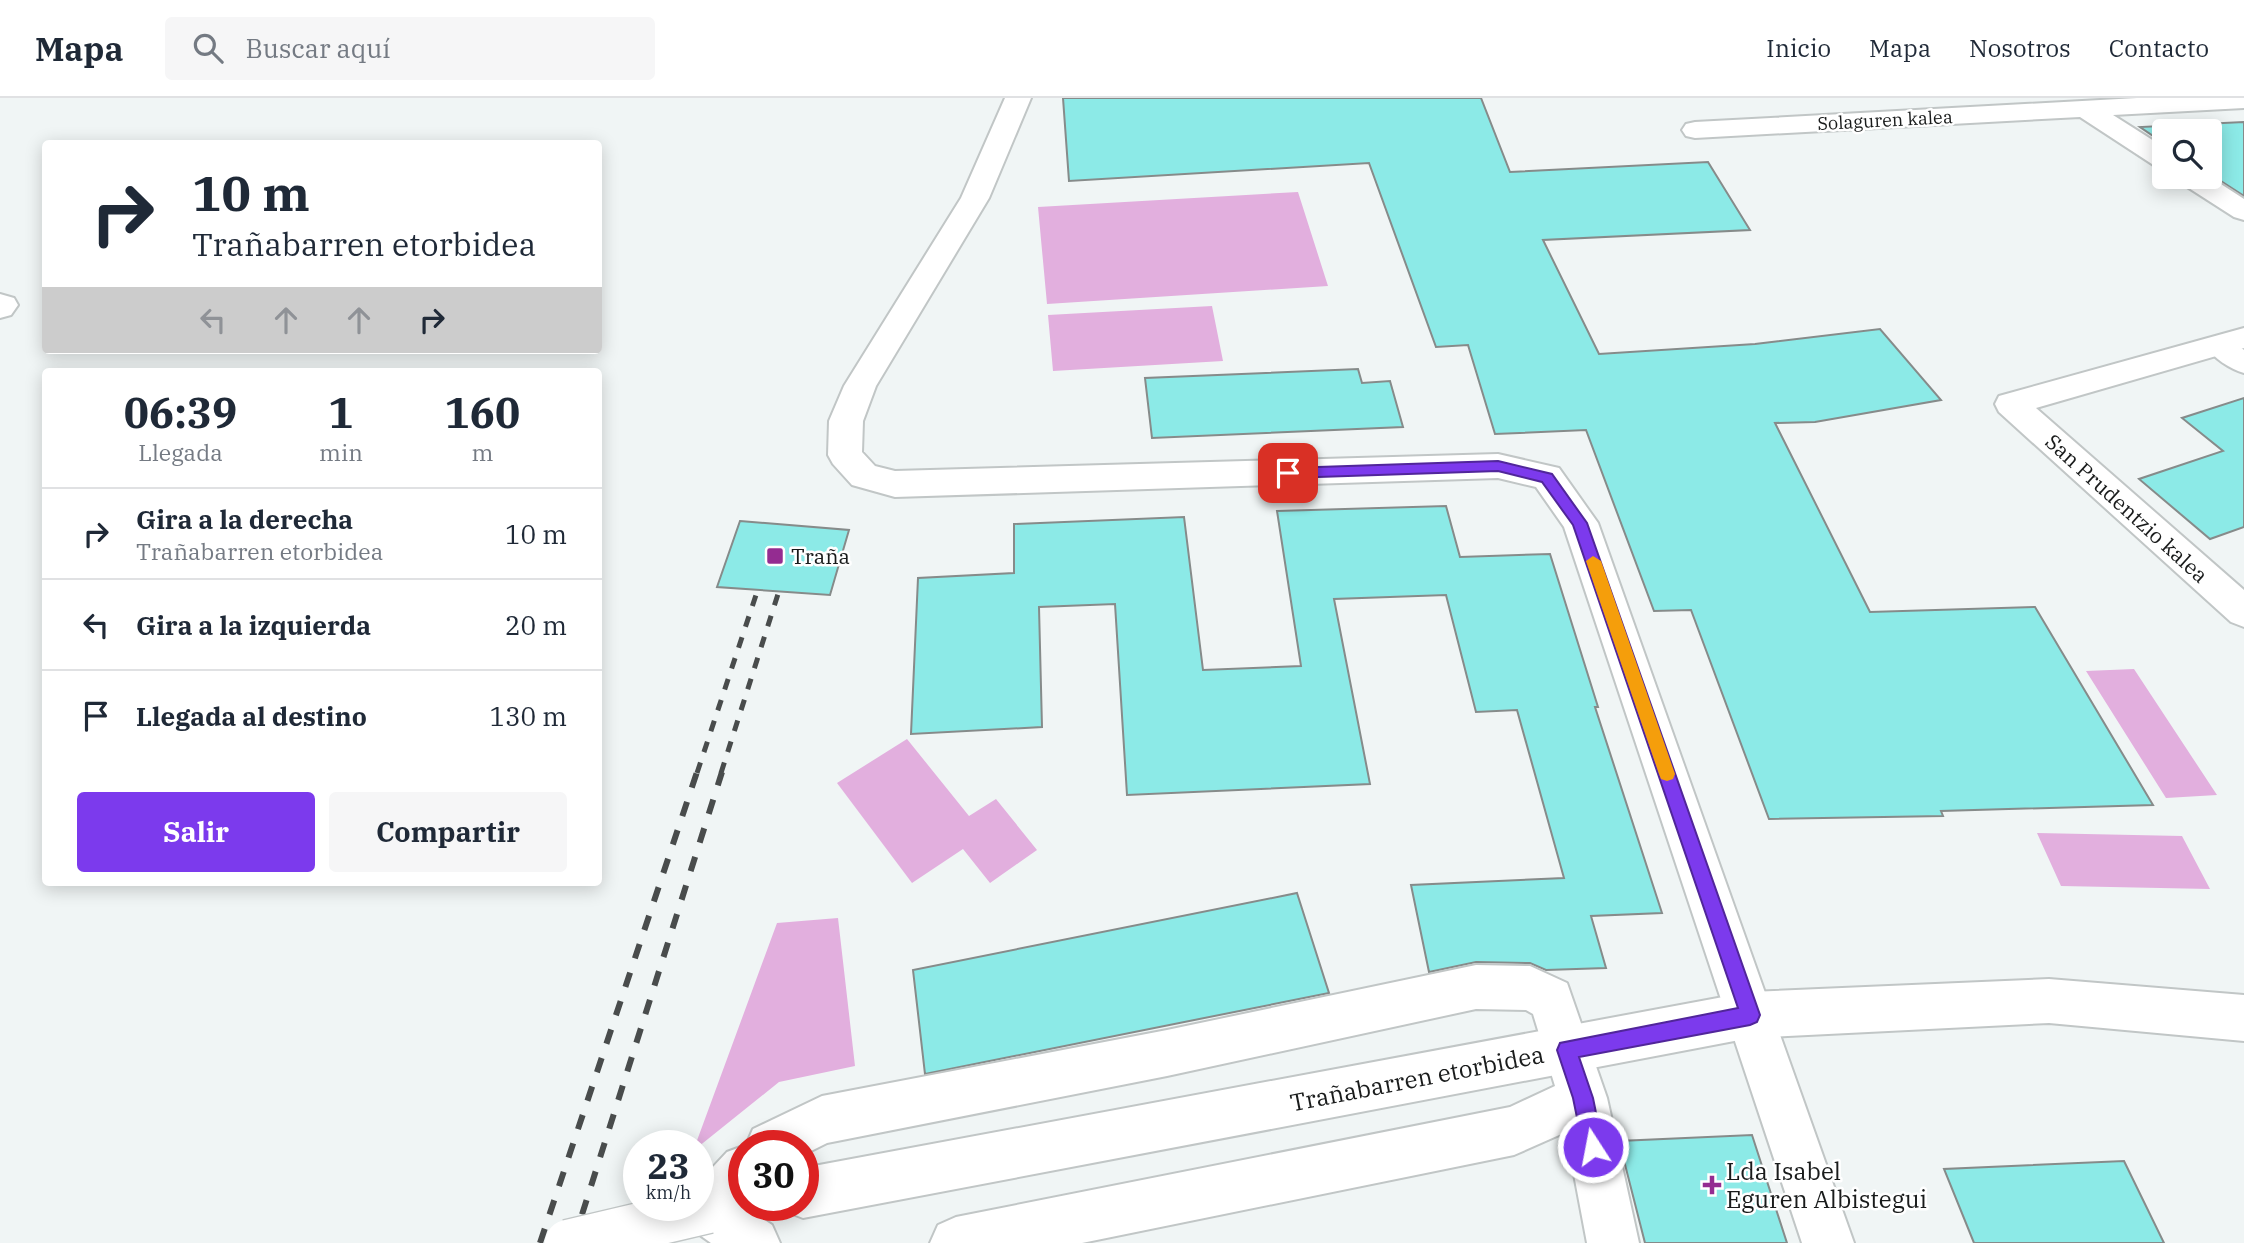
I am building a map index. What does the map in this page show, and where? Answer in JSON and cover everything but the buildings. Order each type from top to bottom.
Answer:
[{"type":"street","points":[[1018,98],[975,198],[860,386],[845,421],[845,456],[864,476],[895,484],[1498,466],[1547,478],[1580,523],[1828,1243]]},
{"type":"street","name":"Solaguren kalea","points":[[1695,130],[2244,100]]},
{"type":"street","points":[[2086,109],[2152,152]]},
{"type":"street","points":[[2210,189],[2244,211]]},
{"type":"street","points":[[2231,341],[2244,364]]},
{"type":"street","name":"San Prudentzio kalea","points":[[2231,341],[2011,404],[2244,612]]},
{"type":"street","points":[[802,1130],[822,1120],[1167,1053],[1476,987],[1530,988],[1551,999],[1583,1098],[1613,1243]]},
{"type":"street","name":"Trañabarren etorbidea","points":[[819,1190],[1750,1015],[2049,1001],[2244,1018]]},
{"type":"street","points":[[956,1243],[1514,1131],[1583,1098]]},
{"type":"street","points":[[568,1243],[726,1207],[754,1243]]},
{"type":"shaded area","points":[[1298,192],[1328,286],[1047,304],[1038,207]]},
{"type":"shaded area","points":[[1212,306],[1223,361],[1053,371],[1048,315]]},
{"type":"shaded area","points":[[2134,669],[2217,795],[2166,798],[2086,671]]},
{"type":"shaded area","points":[[907,739],[969,816],[996,799],[1037,850],[990,883],[963,849],[912,883],[837,783]]},
{"type":"shaded area","points":[[2037,833],[2182,836],[2210,889],[2061,886]]},
{"type":"shaded area","points":[[838,918],[855,1066],[779,1082],[714,1134],[714,1130],[701,1130],[777,923]]},
{"type":"railway","points":[[697,773],[758,589]]},
{"type":"railway","points":[[721,773],[779,591]]},
{"type":"railway","points":[[540,1243],[697,772]]},
{"type":"railway","points":[[573,1243],[722,772]]},
{"type":"slow traffic","points":[[1593,561],[1667,774]]},
{"type":"place","name":"Traña","points":[[775,556]]},
{"type":"place","name":"Lda Isabel Eguren Albistegui","points":[[1712,1185]]},
{"type":"route","points":[[1288,473],[1498,466],[1547,478],[1580,523],[1750,1015],[1567,1050],[1583,1098],[1593,1147]]}]
